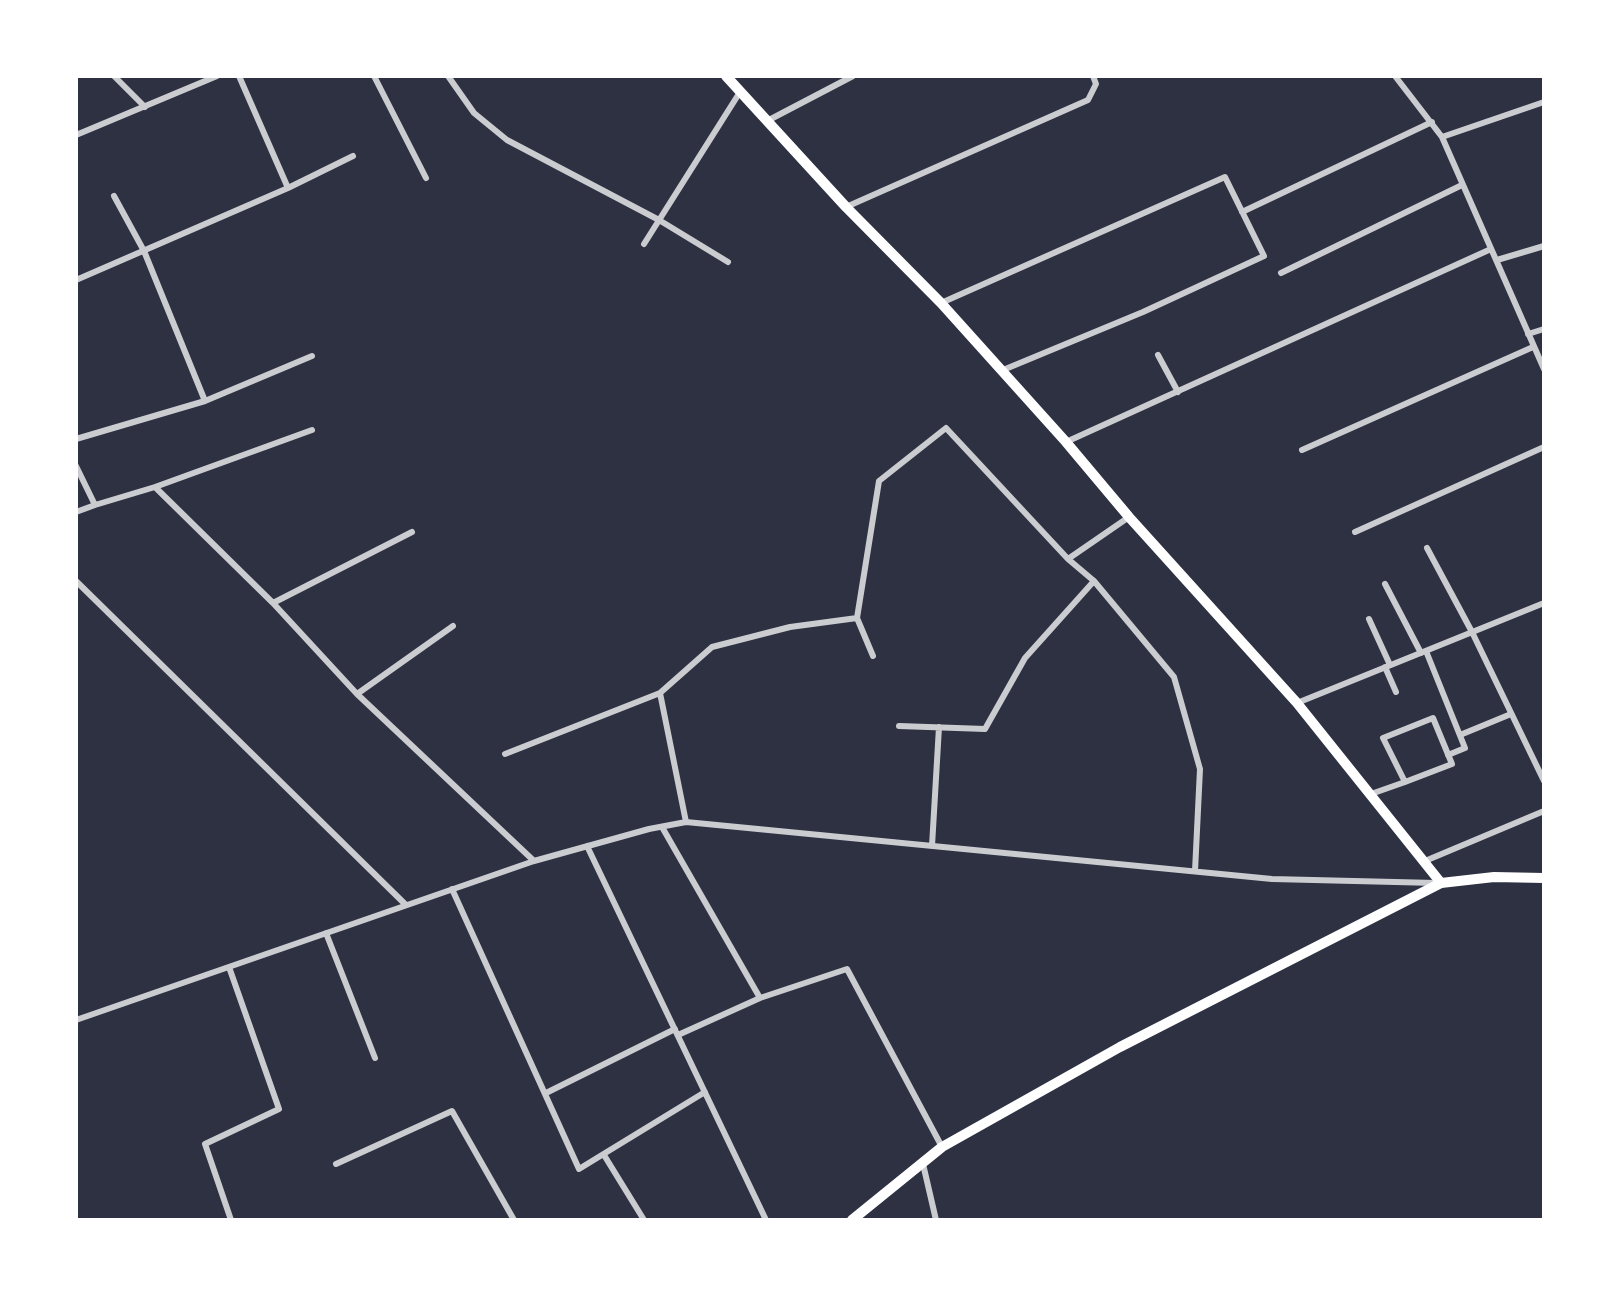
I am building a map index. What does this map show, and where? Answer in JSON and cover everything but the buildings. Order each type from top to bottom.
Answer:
[{"type":"main road","points":[[726,76],[846,207],[941,303],[1003,370],[1129,517],[1297,703],[1441,883]]},
{"type":"main road","points":[[852,1220],[942,1148],[1120,1047],[1441,883],[1494,877],[1544,878]]},
{"type":"street","points":[[114,76],[145,107]]},
{"type":"street","points":[[76,135],[217,76]]},
{"type":"street","points":[[239,76],[288,188]]},
{"type":"street","points":[[374,76],[426,178]]},
{"type":"street","points":[[448,76],[474,113],[507,140],[659,220],[728,262]]},
{"type":"street","points":[[766,121],[853,76]]},
{"type":"street","points":[[846,207],[1088,100],[1096,84],[1093,76]]},
{"type":"street","points":[[1395,76],[1442,137],[1544,369]]},
{"type":"street","points":[[644,244],[740,92]]},
{"type":"street","points":[[1442,137],[1544,102]]},
{"type":"street","points":[[1242,212],[1432,122]]},
{"type":"street","points":[[76,280],[288,188],[353,156]]},
{"type":"street","points":[[941,303],[1225,177],[1264,256],[1143,312],[1003,370]]},
{"type":"street","points":[[1281,273],[1462,184]]},
{"type":"street","points":[[114,196],[144,251],[205,401]]},
{"type":"street","points":[[1497,260],[1544,246]]},
{"type":"street","points":[[1066,442],[1491,249]]},
{"type":"street","points":[[1527,334],[1544,328]]},
{"type":"street","points":[[1302,450],[1533,347]]},
{"type":"street","points":[[1158,355],[1178,392]]},
{"type":"street","points":[[76,439],[205,401],[312,356]]},
{"type":"street","points":[[873,656],[857,618],[879,481],[946,428],[1068,558],[1094,581],[1174,677],[1200,769],[1194,871]]},
{"type":"street","points":[[76,512],[155,487],[312,430]]},
{"type":"street","points":[[1354,532],[1544,447]]},
{"type":"street","points":[[76,466],[95,505]]},
{"type":"street","points":[[155,487],[273,603],[357,694],[534,861]]},
{"type":"street","points":[[1068,558],[1129,517]]},
{"type":"street","points":[[273,603],[412,532]]},
{"type":"street","points":[[1427,548],[1472,632],[1544,781]]},
{"type":"street","points":[[76,581],[406,905]]},
{"type":"street","points":[[899,726],[985,729],[1024,658],[1094,581]]},
{"type":"street","points":[[1385,584],[1423,652],[1465,748],[1448,755]]},
{"type":"street","points":[[1297,703],[1544,603]]},
{"type":"street","points":[[505,754],[660,693],[712,647],[790,627],[857,618]]},
{"type":"street","points":[[1369,619],[1396,692]]},
{"type":"street","points":[[357,694],[453,626]]},
{"type":"street","points":[[660,693],[686,822]]},
{"type":"street","points":[[1460,735],[1511,714]]},
{"type":"street","points":[[1371,794],[1405,782],[1452,764],[1433,718],[1383,738],[1405,782]]},
{"type":"street","points":[[932,846],[939,727]]},
{"type":"street","points":[[1425,861],[1544,811]]},
{"type":"street","points":[[76,1020],[534,861],[686,822],[1272,879],[1441,883]]},
{"type":"street","points":[[662,827],[760,998]]},
{"type":"street","points":[[587,846],[766,1220]]},
{"type":"street","points":[[452,889],[579,1169],[705,1092]]},
{"type":"street","points":[[326,933],[375,1058]]},
{"type":"street","points":[[229,967],[279,1108],[205,1144],[231,1220]]},
{"type":"street","points":[[546,1093],[677,1032],[760,998],[848,969],[942,1148]]},
{"type":"street","points":[[336,1164],[452,1111],[514,1220]]},
{"type":"street","points":[[604,1155],[644,1220]]},
{"type":"street","points":[[923,1164],[936,1220]]}]
